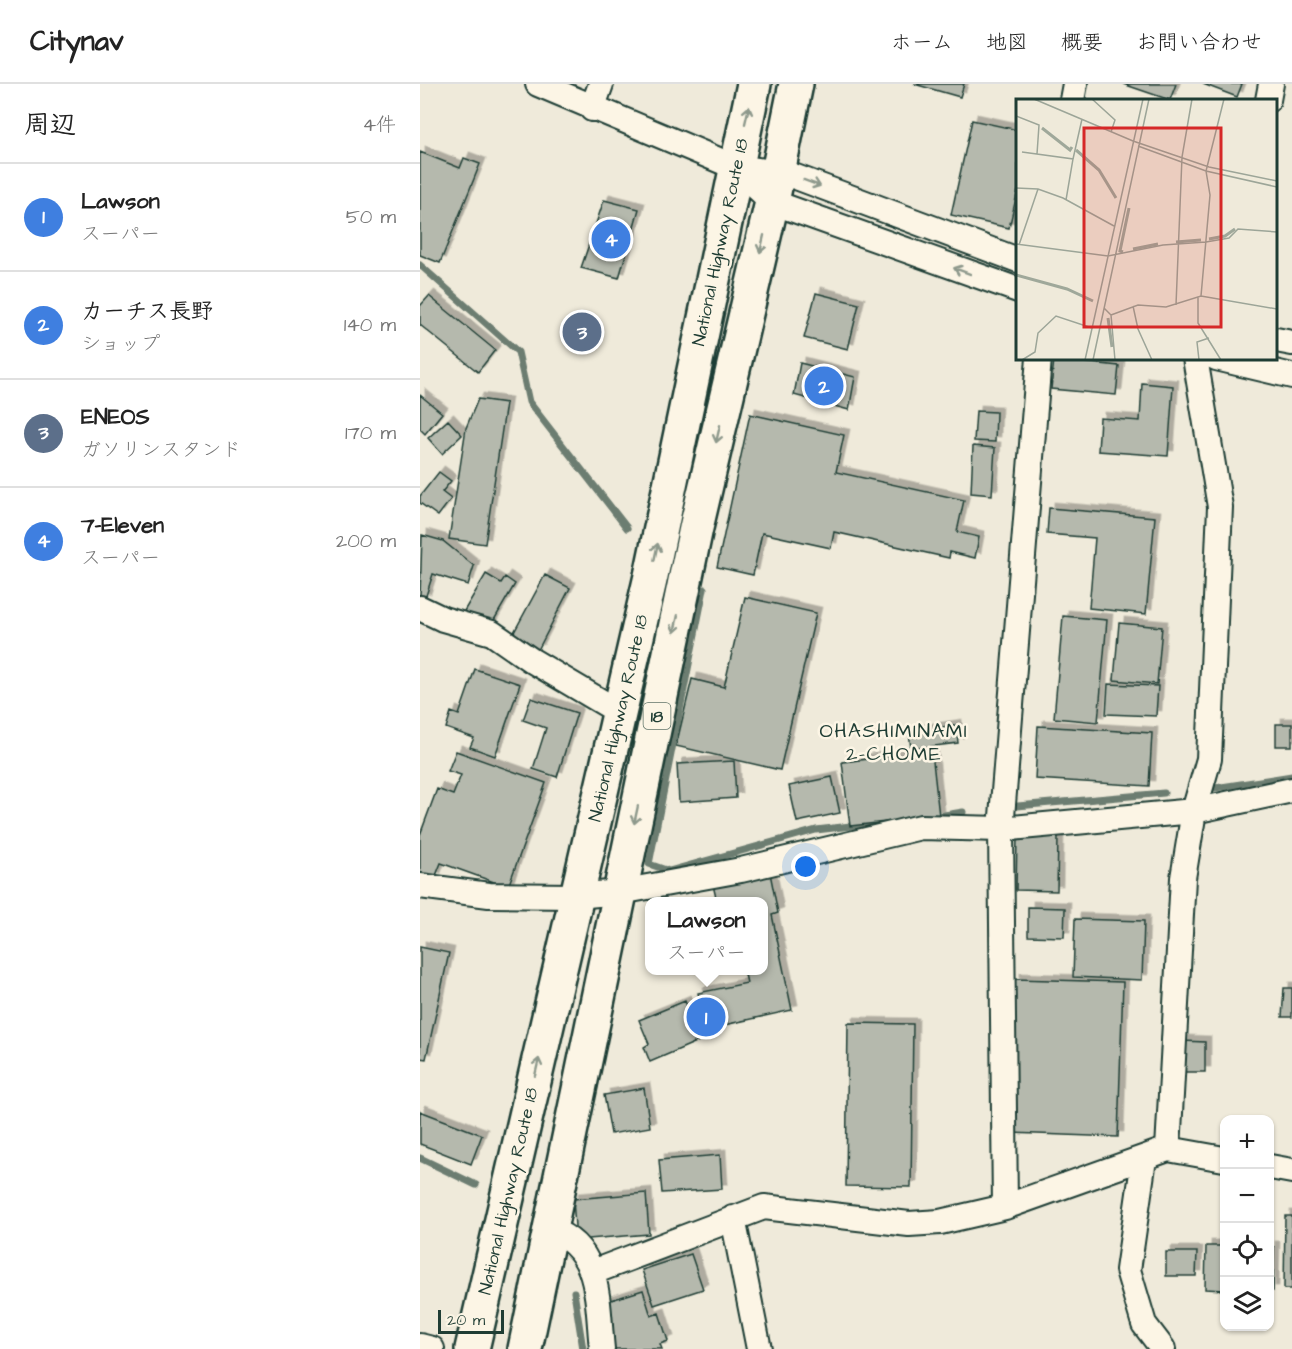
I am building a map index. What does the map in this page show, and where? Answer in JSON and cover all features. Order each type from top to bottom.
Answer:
[{"type":"highway","name":"National Highway Route 18","points":[[472,1349],[651,576],[754,84]]},
{"type":"highway","name":"National Highway Route 18","points":[[525,1349],[696,528],[775,187],[796,84]]},
{"type":"street","points":[[538,84],[1016,290]]},
{"type":"street","points":[[592,109],[601,84]]},
{"type":"street","points":[[1072,99],[1075,84]]},
{"type":"street","points":[[1268,99],[1271,84]]},
{"type":"street","points":[[775,187],[1016,260]]},
{"type":"street","points":[[1277,340],[1292,343]]},
{"type":"street","points":[[1005,1207],[1001,829],[1039,360]]},
{"type":"street","points":[[1168,1149],[1184,878],[1194,811],[1209,759],[1220,507],[1195,360]]},
{"type":"street","points":[[1224,360],[1292,376]]},
{"type":"street","points":[[420,608],[442,619],[492,633],[531,660],[620,712]]},
{"type":"street","points":[[420,886],[489,895],[576,896],[620,892],[741,870],[921,827],[1001,829],[1194,811],[1292,790]]},
{"type":"street","points":[[593,1272],[764,1207],[909,1224],[940,1222],[1005,1207],[1144,1160],[1168,1149],[1220,1158]]},
{"type":"street","points":[[1144,1160],[1128,1270],[1144,1324],[1163,1349]]},
{"type":"street","points":[[1274,1168],[1292,1171]]},
{"type":"street","points":[[733,1218],[759,1349]]},
{"type":"street","points":[[550,1230],[567,1235],[584,1253],[593,1272],[602,1349]]},
{"type":"street","points":[[420,1346],[432,1349]]},
{"type":"building","points":[[914,84],[964,84],[960,97]]},
{"type":"building","points":[[1123,84],[1176,84],[1170,99]]},
{"type":"building","points":[[1203,84],[1242,84],[1237,97]]},
{"type":"building","points":[[972,120],[1016,130],[1016,198],[1009,228],[951,215]]},
{"type":"building","points":[[420,152],[460,168],[464,158],[480,164],[440,263],[420,255]]},
{"type":"building","points":[[604,200],[639,209],[619,278],[581,268]]},
{"type":"building","points":[[816,293],[859,304],[848,349],[804,338]]},
{"type":"building","points":[[429,296],[495,350],[478,372],[420,325],[420,306]]},
{"type":"building","points":[[1054,360],[1119,366],[1116,395],[1051,389]]},
{"type":"building","points":[[800,363],[855,377],[849,410],[794,395]]},
{"type":"building","points":[[1142,383],[1173,386],[1168,456],[1098,451],[1100,418],[1140,421]]},
{"type":"building","points":[[420,395],[442,413],[425,434],[420,429]]},
{"type":"building","points":[[478,399],[506,403],[485,544],[449,539],[466,428]]},
{"type":"building","points":[[976,411],[996,412],[995,442],[974,441]]},
{"type":"building","points":[[750,414],[844,435],[836,472],[964,500],[957,532],[979,537],[975,558],[950,552],[949,558],[834,532],[831,548],[762,533],[753,575],[717,567]]},
{"type":"building","points":[[448,420],[462,435],[442,454],[428,438]]},
{"type":"building","points":[[973,446],[995,448],[992,495],[971,493]]},
{"type":"building","points":[[439,472],[451,481],[442,492],[451,499],[438,516],[420,503],[420,496]]},
{"type":"building","points":[[1049,508],[1155,517],[1146,614],[1089,608],[1095,538],[1047,534]]},
{"type":"building","points":[[422,535],[443,541],[474,566],[468,585],[433,574],[425,599],[420,597]]},
{"type":"building","points":[[486,574],[501,583],[505,577],[515,584],[490,627],[464,611]]},
{"type":"building","points":[[545,575],[570,588],[538,650],[512,636]]},
{"type":"building","points":[[745,597],[816,613],[780,770],[676,746],[692,679],[724,687]]},
{"type":"building","points":[[1063,616],[1107,620],[1098,722],[1054,718]]},
{"type":"building","points":[[1119,623],[1162,627],[1157,684],[1114,680]]},
{"type":"building","points":[[475,669],[520,684],[495,756],[470,747],[474,738],[446,728],[451,712],[459,715]]},
{"type":"building","points":[[1108,684],[1158,686],[1156,716],[1106,714]]},
{"type":"building","points":[[531,698],[577,713],[557,777],[533,769],[546,728],[523,720]]},
{"type":"building","points":[[1276,724],[1292,724],[1292,746],[1276,746]]},
{"type":"building","points":[[956,725],[958,743],[911,749],[909,732]]},
{"type":"building","points":[[1038,726],[1152,733],[1149,786],[1035,779]]},
{"type":"building","points":[[456,751],[546,783],[508,887],[441,863],[435,878],[420,873],[420,835],[437,789],[453,795],[461,775],[448,771]]},
{"type":"building","points":[[932,752],[939,816],[850,826],[842,762]]},
{"type":"building","points":[[734,761],[736,798],[679,802],[677,764]]},
{"type":"building","points":[[832,777],[840,813],[797,822],[789,786]]},
{"type":"building","points":[[1017,836],[1058,837],[1057,891],[1016,890]]},
{"type":"building","points":[[770,873],[778,913],[772,915],[792,1010],[706,1029],[698,993],[747,983],[745,975],[768,975],[768,897],[716,897],[713,885]]},
{"type":"building","points":[[1028,907],[1065,908],[1064,937],[1028,936]]},
{"type":"building","points":[[1075,919],[1144,921],[1142,980],[1073,977]]},
{"type":"building","points":[[420,947],[449,953],[426,1059],[420,1058]]},
{"type":"building","points":[[1015,979],[1123,982],[1118,1137],[1010,1133]]},
{"type":"building","points":[[1284,988],[1292,988],[1292,1017],[1282,1017]]},
{"type":"building","points":[[685,1001],[701,1040],[650,1062],[644,1047],[649,1044],[639,1020]]},
{"type":"building","points":[[848,1023],[913,1024],[911,1187],[846,1186]]},
{"type":"building","points":[[1183,1041],[1205,1042],[1205,1072],[1183,1072]]},
{"type":"building","points":[[644,1088],[650,1127],[611,1134],[604,1095]]},
{"type":"building","points":[[420,1111],[482,1135],[471,1164],[420,1144]]},
{"type":"building","points":[[720,1155],[722,1189],[662,1193],[659,1160]]},
{"type":"building","points":[[646,1193],[649,1234],[576,1240],[573,1199]]},
{"type":"building","points":[[1285,1216],[1292,1216],[1292,1289],[1284,1289]]},
{"type":"building","points":[[1206,1246],[1220,1246],[1220,1290],[1205,1289]]},
{"type":"building","points":[[1166,1252],[1197,1252],[1196,1276],[1166,1276]]},
{"type":"building","points":[[691,1254],[703,1289],[654,1305],[642,1270]]},
{"type":"building","points":[[643,1290],[651,1316],[659,1313],[668,1341],[660,1344],[662,1349],[599,1349],[586,1308]]},
{"type":"waterway","points":[[420,265],[518,352],[529,402],[627,528]]},
{"type":"waterway","points":[[704,589],[649,864],[669,871],[816,830],[903,820]]},
{"type":"waterway","points":[[1215,788],[1292,776]]},
{"type":"waterway","points":[[1006,807],[1164,793]]},
{"type":"waterway","points":[[932,817],[963,812]]},
{"type":"waterway","points":[[420,1158],[476,1185]]},
{"type":"waterway","points":[[574,1292],[583,1349]]},
{"type":"place","name":"7-Eleven","points":[[611,239]]},
{"type":"place","name":"ENEOS","points":[[582,332]]},
{"type":"place","name":"カーチス長野","points":[[824,386]]},
{"type":"place","name":"Lawson","points":[[706,1017]]},
{"type":"district","name":"OHASHIMINAMI 2-CHOME","points":[[894,742]]}]
